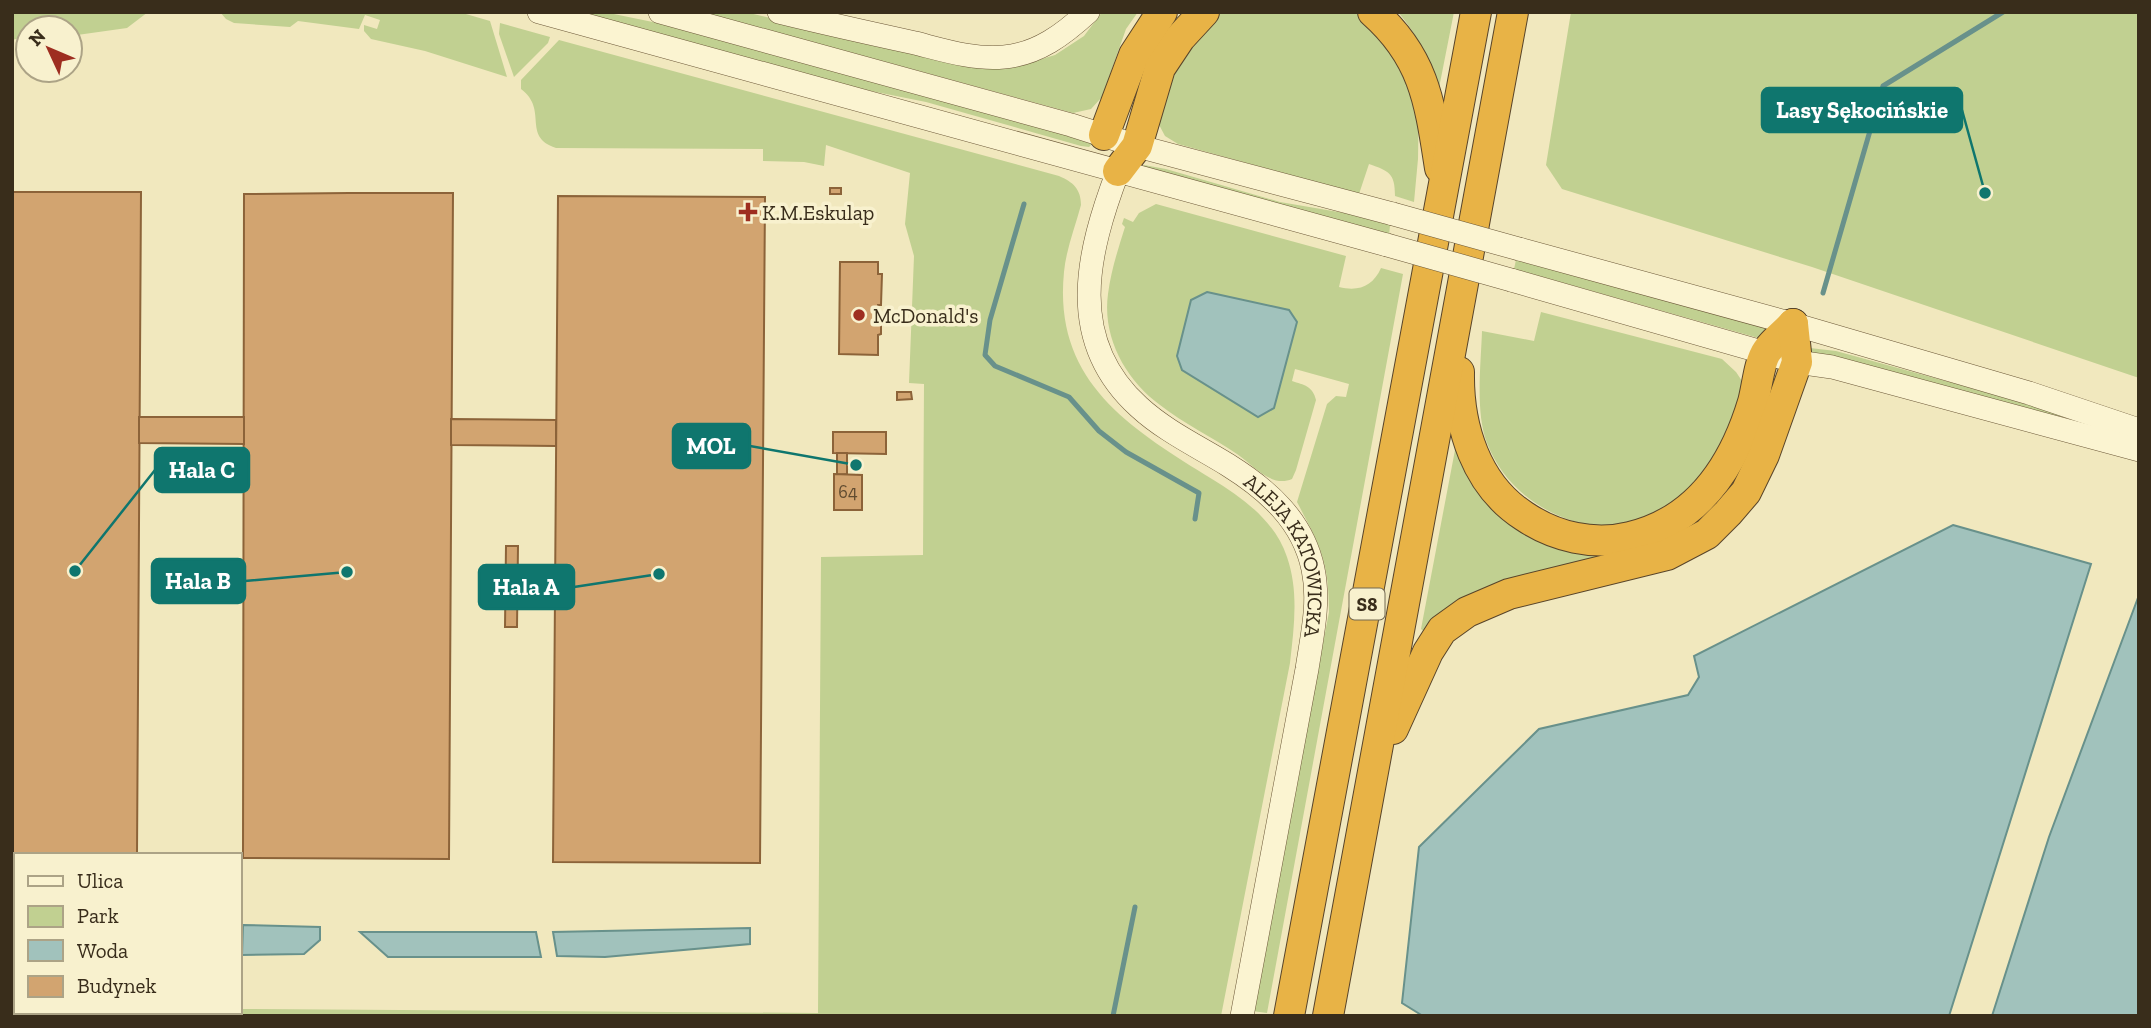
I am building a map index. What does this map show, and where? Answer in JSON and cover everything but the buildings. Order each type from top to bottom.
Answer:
[{"type":"highway","points":[[1104,135],[1134,55],[1162,12]]},
{"type":"highway","points":[[1118,171],[1137,146],[1160,68],[1180,38],[1204,12]]},
{"type":"highway","points":[[1373,12],[1392,28],[1422,80],[1430,103],[1444,193]]},
{"type":"highway","name":"S8","points":[[1289,1016],[1476,12]]},
{"type":"highway","name":"S8","points":[[1328,1016],[1513,12]]},
{"type":"highway","points":[[1461,298],[1459,397],[1470,448],[1487,479],[1517,512],[1559,534],[1583,540],[1610,542],[1657,528],[1687,510],[1708,491],[1739,439],[1753,403],[1765,352],[1793,324]]},
{"type":"highway","points":[[1372,781],[1428,652],[1442,630],[1467,612],[1509,594],[1667,555],[1707,534],[1728,513],[1746,492],[1763,455],[1797,362],[1793,324]]},
{"type":"street","points":[[539,12],[1387,245],[1797,362],[1832,367],[2139,450]]},
{"type":"street","points":[[660,12],[1137,146],[1793,324],[2029,393],[2139,430]]},
{"type":"street","points":[[779,12],[971,56],[1004,57],[1028,52],[1053,41],[1087,12]]},
{"type":"street","points":[[1104,135],[1118,171]]},
{"type":"street","name":"ALEJA KATOWICKA","points":[[1118,171],[1101,220],[1090,276],[1090,318],[1094,341],[1102,359],[1128,396],[1148,415],[1245,475],[1280,505],[1305,545],[1316,593],[1307,669],[1243,1012]]},
{"type":"green space","points":[[12,12],[148,12],[127,28],[84,34],[84,14],[14,14],[12,40]]},
{"type":"green space","points":[[220,12],[459,12],[490,21],[507,77],[425,51],[371,39],[364,31],[364,25],[377,29],[380,20],[365,15],[359,29],[298,21],[290,27],[234,23]]},
{"type":"green space","points":[[574,12],[604,12],[687,29],[1079,137],[1092,144],[1089,147],[1081,146],[926,102],[856,88]]},
{"type":"green space","points":[[702,12],[745,12],[843,35],[1018,66],[1055,55],[1084,36],[1102,12],[1138,12],[1126,29],[1102,97],[1091,109],[1073,113]]},
{"type":"green space","points":[[1216,12],[1365,12],[1419,92],[1414,202],[1395,196],[1394,182],[1390,174],[1369,164],[1359,194],[1178,144],[1165,136],[1157,121],[1165,80]]},
{"type":"green space","points":[[1398,12],[1454,12],[1439,88],[1422,48]]},
{"type":"green space","points":[[1571,12],[2139,12],[2139,378],[1812,267],[1562,189],[1546,165]]},
{"type":"green space","points":[[500,23],[550,37],[548,43],[514,77],[499,34]]},
{"type":"green space","points":[[559,40],[1059,176],[1078,190],[1081,205],[1065,264],[1064,310],[1071,344],[1084,372],[1103,398],[1126,420],[1257,512],[1275,532],[1291,570],[1294,610],[1290,663],[1221,1016],[12,1016],[12,1008],[14,1014],[242,1014],[242,1009],[818,1013],[821,557],[923,555],[924,384],[909,383],[914,256],[905,224],[910,173],[826,145],[824,166],[804,162],[763,161],[763,149],[556,148],[540,137],[533,105],[521,89],[521,80]]},
{"type":"green space","points":[[1144,165],[1280,202],[1356,215],[1390,225],[1389,236],[1144,168]]},
{"type":"green space","points":[[1156,204],[1346,256],[1339,287],[1353,289],[1364,286],[1374,279],[1381,268],[1403,274],[1267,1013],[1252,1011],[1329,612],[1322,554],[1297,502],[1327,404],[1336,396],[1346,397],[1349,384],[1295,369],[1292,381],[1310,389],[1316,400],[1296,470],[1292,479],[1284,481],[1263,474],[1148,395],[1119,357],[1113,342],[1107,310],[1111,277],[1125,227],[1122,224],[1124,218],[1133,222],[1139,213]]},
{"type":"green space","points":[[1516,260],[1756,324],[1766,329],[1774,338],[1769,341],[1514,269]]},
{"type":"green space","points":[[1541,312],[1722,359],[1736,372],[1746,387],[1715,467],[1698,488],[1639,523],[1611,527],[1588,525],[1546,510],[1511,482],[1497,464],[1483,431],[1480,388],[1482,331],[1534,341]]},
{"type":"green space","points":[[1800,349],[1836,351],[1949,382],[1984,387],[2130,436],[1820,355]]},
{"type":"green space","points":[[1764,390],[1774,392],[1742,480],[1699,526],[1428,635],[1421,629],[1455,450],[1458,448],[1530,530],[1666,534]]},
{"type":"water","points":[[1207,292],[1289,310],[1297,322],[1274,408],[1258,417],[1182,370],[1177,356],[1191,300]]},
{"type":"water","points":[[1953,525],[2091,564],[1949,1016],[1423,1016],[1402,1003],[1419,847],[1539,729],[1688,695],[1699,677],[1694,656]]},
{"type":"water","points":[[2139,595],[2139,1016],[1992,1016],[2049,837]]},
{"type":"water","points":[[243,925],[320,927],[320,940],[304,954],[242,955]]},
{"type":"water","points":[[750,928],[750,944],[605,957],[557,956],[553,932]]},
{"type":"water","points":[[360,932],[536,932],[541,957],[388,957]]},
{"type":"waterway","points":[[1823,293],[1883,86],[2003,12]]},
{"type":"waterway","points":[[1024,204],[990,320],[985,355],[995,366],[1069,397],[1099,431],[1126,452],[1199,493],[1195,519]]},
{"type":"waterway","points":[[1113,1016],[1135,907]]},
{"type":"place","name":"Lasy Sękocińskie","points":[[1985,193]]},
{"type":"place","name":"K.M.Eskulap","points":[[748,212]]},
{"type":"place","name":"McDonald's","points":[[859,315]]},
{"type":"place","name":"MOL","points":[[856,465]]},
{"type":"place","name":"Hala C","points":[[75,571]]},
{"type":"place","name":"Hala B","points":[[347,572]]},
{"type":"place","name":"Hala A","points":[[659,574]]}]
